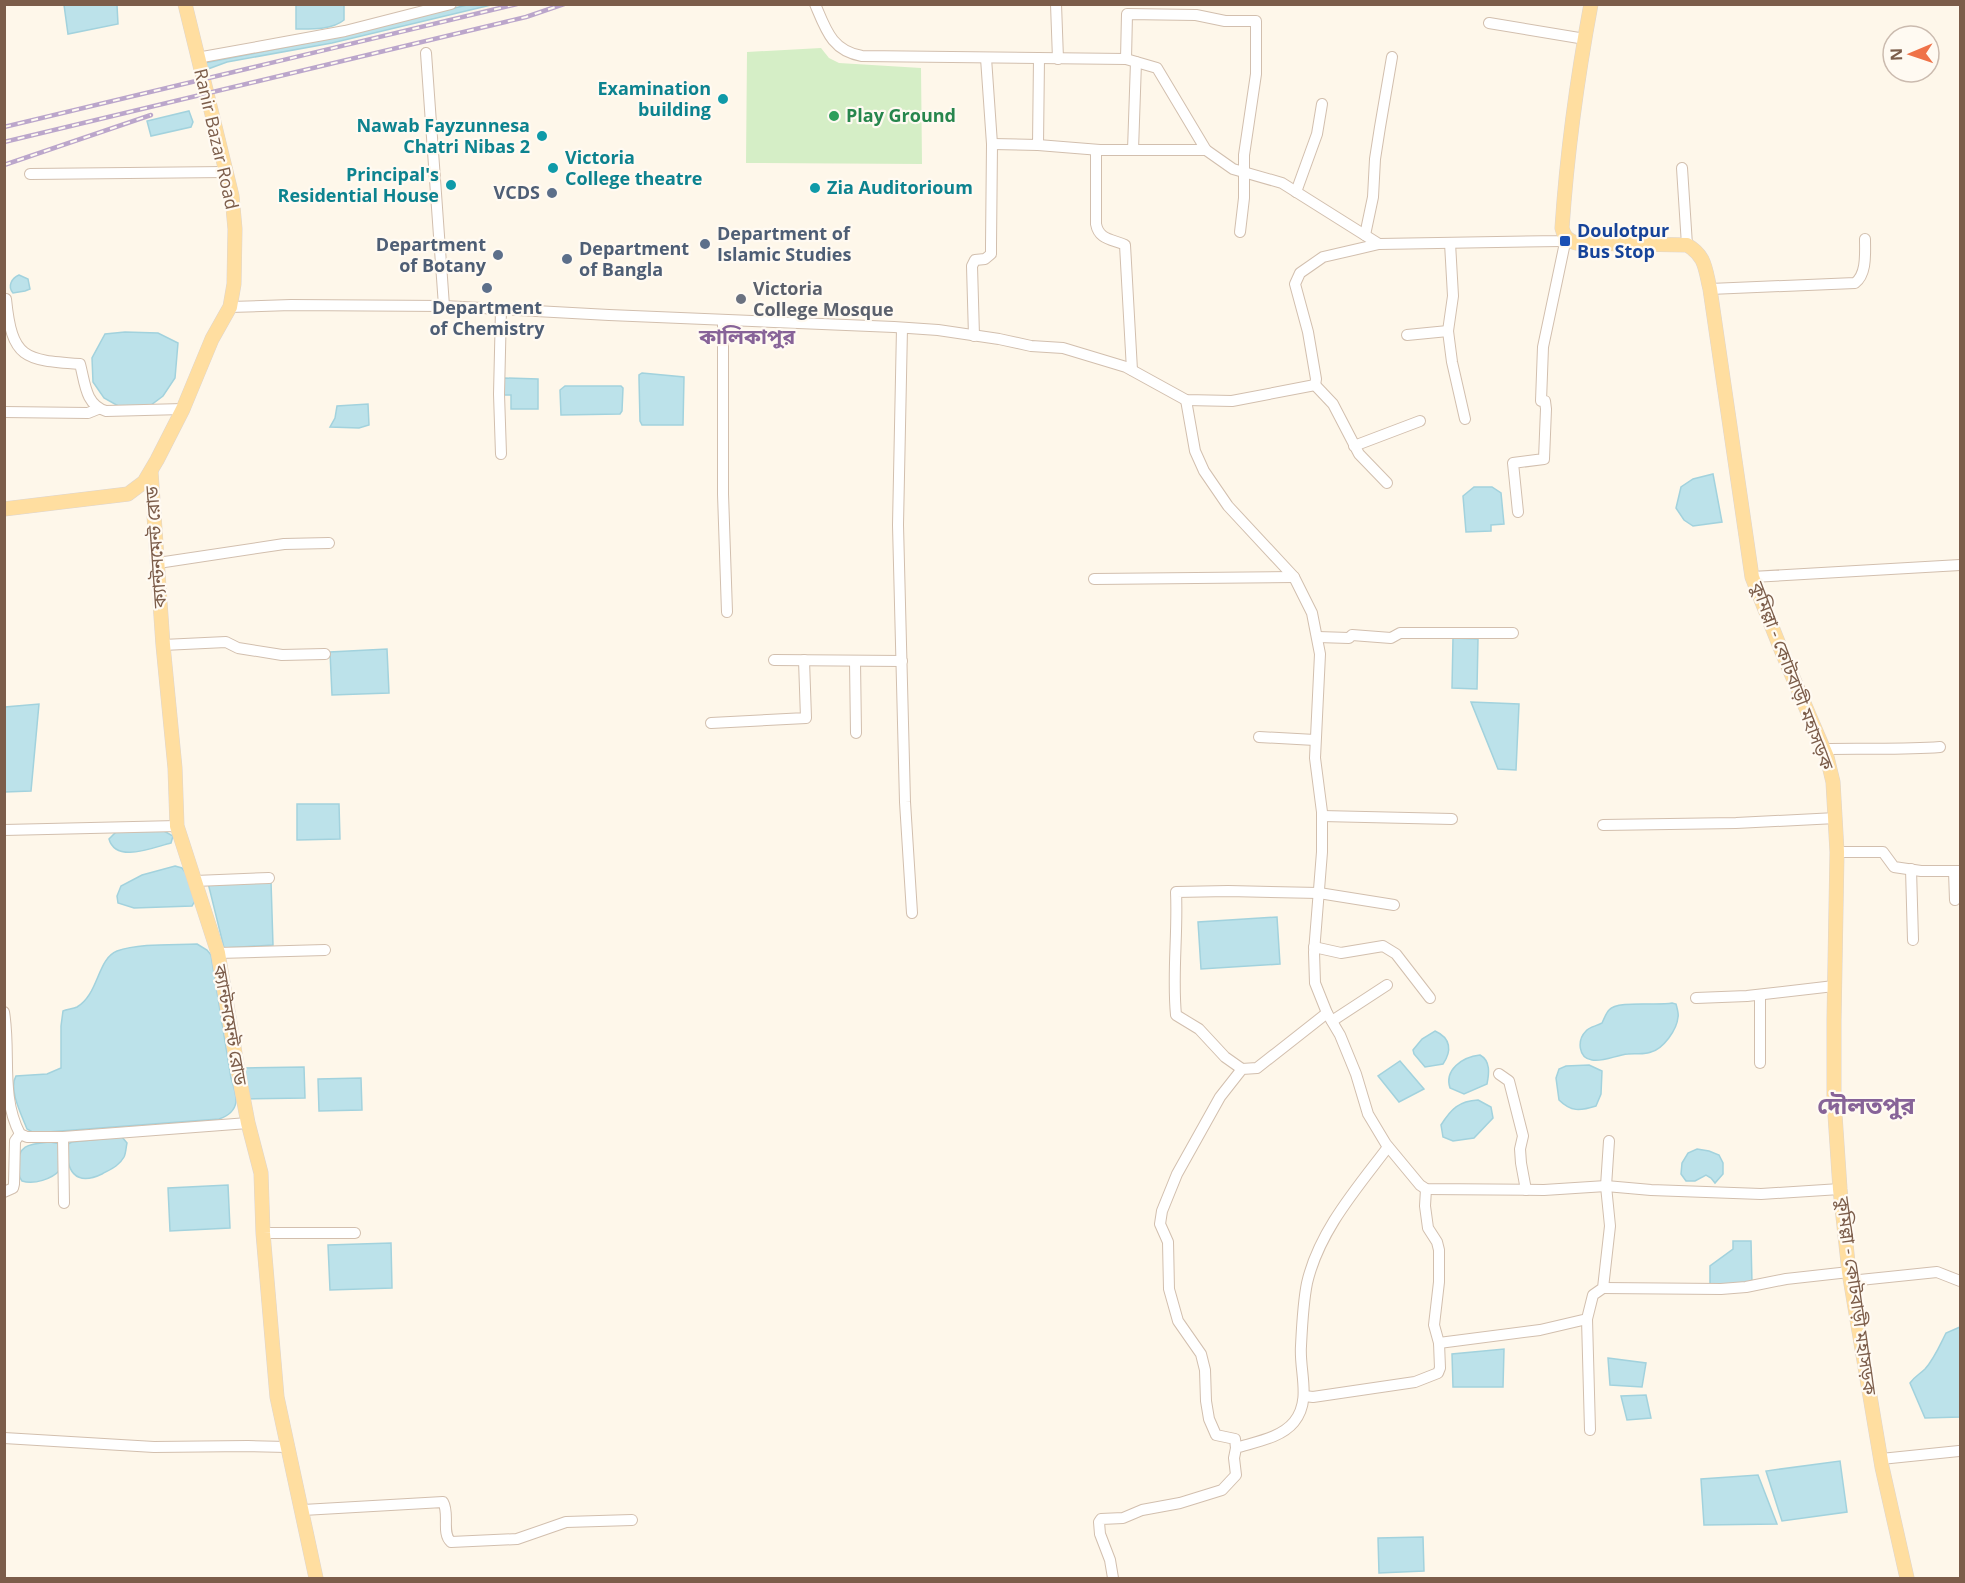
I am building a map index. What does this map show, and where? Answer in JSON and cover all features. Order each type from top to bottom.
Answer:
[{"type":"main road","name":"Ranir Bazar Road","points":[[151,472],[183,409],[212,339],[230,308],[234,284],[235,229],[232,196],[185,4]]},
{"type":"main road","points":[[1591,4],[1573,113],[1562,228],[1566,238],[1576,243],[1687,245]]},
{"type":"main road","name":"কুমিল্লা - কোটবাড়ী মহাসড়ক","points":[[1687,245],[1698,251],[1703,260],[1710,289],[1752,577],[1824,749],[1833,782],[1837,852],[1834,1100],[1840,1189],[1850,1276],[1881,1459],[1907,1578]]},
{"type":"main road","points":[[4,509],[128,494],[144,482],[151,472]]},
{"type":"main road","name":"ক্যান্টনমেন্ট রোড","points":[[151,472],[163,645],[175,768],[177,826],[218,953],[248,1123],[261,1173],[263,1233],[277,1397],[316,1578]]},
{"type":"street","points":[[197,58],[345,31],[451,4]]},
{"type":"street","points":[[815,4],[825,28],[834,41],[844,52],[854,55],[1131,60],[1156,68],[1206,150],[1233,170],[1282,183],[1379,244]]},
{"type":"street","points":[[1056,4],[1058,58]]},
{"type":"street","points":[[1133,150],[1131,60],[1126,9],[1194,10],[1225,21],[1256,21],[1256,74],[1244,155],[1245,172],[1240,232]]},
{"type":"street","points":[[1489,23],[1585,39]]},
{"type":"street","points":[[426,53],[444,306]]},
{"type":"street","points":[[1365,235],[1373,197],[1378,137],[1392,57]]},
{"type":"street","points":[[974,336],[972,266],[975,260],[985,259],[991,254],[992,245],[992,144],[986,58]]},
{"type":"street","points":[[1038,145],[1039,58]]},
{"type":"street","points":[[1296,192],[1317,134],[1322,104]]},
{"type":"street","points":[[992,144],[1096,150],[1206,150]]},
{"type":"street","points":[[1096,150],[1097,231],[1105,238],[1125,245],[1132,370]]},
{"type":"street","points":[[1682,168],[1687,245]]},
{"type":"street","points":[[30,174],[226,172]]},
{"type":"street","points":[[1315,385],[1308,332],[1295,291],[1296,278],[1323,257],[1379,244],[1561,241],[1566,238]]},
{"type":"street","points":[[1518,513],[1513,463],[1544,459],[1546,409],[1545,401],[1541,401],[1543,347],[1566,238]]},
{"type":"street","points":[[1710,289],[1854,283],[1862,275],[1865,261],[1865,239]]},
{"type":"street","points":[[1450,243],[1453,296],[1448,331],[1452,362],[1465,419]]},
{"type":"street","points":[[6,299],[10,331],[25,354],[49,362],[80,364],[89,398],[98,409]]},
{"type":"street","points":[[230,308],[291,305],[444,306],[723,320],[834,323],[902,328],[974,336],[1031,346],[1063,348],[1132,370],[1186,400],[1232,401],[1315,385]]},
{"type":"street","points":[[501,309],[499,394],[501,454]]},
{"type":"street","points":[[723,320],[725,397],[723,494],[727,612]]},
{"type":"street","points":[[902,328],[898,525],[905,802],[912,913]]},
{"type":"street","points":[[1407,335],[1448,331]]},
{"type":"street","points":[[1315,385],[1333,404],[1359,454],[1387,483]]},
{"type":"street","points":[[1186,400],[1195,451],[1204,471],[1228,506],[1294,577],[1312,613],[1320,654],[1315,759],[1322,816],[1322,852],[1314,947],[1315,983],[1356,1074],[1368,1114],[1388,1147],[1426,1189],[1526,1190],[1606,1186],[1761,1194],[1840,1189]]},
{"type":"street","points":[[4,412],[88,413],[98,409],[106,411],[183,409]]},
{"type":"street","points":[[1354,446],[1420,421]]},
{"type":"street","points":[[158,563],[284,544],[329,543]]},
{"type":"street","points":[[1752,577],[1960,565]]},
{"type":"street","points":[[1094,579],[1294,577]]},
{"type":"street","points":[[1318,637],[1349,638],[1352,635],[1391,638],[1401,633],[1513,633]]},
{"type":"street","points":[[163,645],[226,642],[238,648],[282,655],[325,654]]},
{"type":"street","points":[[774,660],[902,661]]},
{"type":"street","points":[[711,723],[806,718],[804,660]]},
{"type":"street","points":[[855,661],[856,733]]},
{"type":"street","points":[[1258,737],[1315,740]]},
{"type":"street","points":[[1824,749],[1906,750],[1940,747]]},
{"type":"street","points":[[1322,816],[1452,819]]},
{"type":"street","points":[[1603,825],[1712,824],[1836,818]]},
{"type":"street","points":[[4,830],[177,826]]},
{"type":"street","points":[[1837,852],[1883,852],[1894,867],[1911,870],[1957,871],[1955,900]]},
{"type":"street","points":[[1911,870],[1913,940]]},
{"type":"street","points":[[195,881],[269,878]]},
{"type":"street","points":[[1387,985],[1329,1017],[1257,1068],[1242,1069],[1225,1057],[1199,1029],[1176,1015],[1174,961],[1176,892],[1319,893],[1394,904]]},
{"type":"street","points":[[1314,947],[1341,953],[1383,946],[1396,954],[1430,998]]},
{"type":"street","points":[[218,953],[325,950]]},
{"type":"street","points":[[1696,998],[1760,995],[1834,986]]},
{"type":"street","points":[[1760,995],[1760,1063]]},
{"type":"street","points":[[4,1012],[6,1070],[11,1110],[20,1134],[27,1137],[63,1137],[248,1123]]},
{"type":"street","points":[[1113,1578],[1099,1525],[1101,1519],[1123,1518],[1142,1510],[1180,1503],[1222,1490],[1236,1475],[1235,1439],[1216,1435],[1209,1419],[1205,1370],[1201,1354],[1178,1321],[1169,1289],[1168,1242],[1160,1224],[1162,1211],[1177,1174],[1220,1097],[1242,1069]]},
{"type":"street","points":[[1499,1074],[1509,1082],[1523,1136],[1520,1149],[1526,1190]]},
{"type":"street","points":[[4,1192],[13,1188],[15,1184],[15,1141],[20,1134]]},
{"type":"street","points":[[63,1137],[64,1203]]},
{"type":"street","points":[[1604,1288],[1610,1226],[1606,1186],[1609,1141]]},
{"type":"street","points":[[1236,1448],[1270,1438],[1294,1422],[1304,1396],[1300,1346],[1307,1283],[1319,1248],[1348,1201],[1388,1147]]},
{"type":"street","points":[[1304,1396],[1313,1397],[1395,1385],[1438,1374],[1440,1368],[1439,1343],[1434,1325],[1439,1282],[1439,1250],[1428,1228],[1425,1206],[1426,1189]]},
{"type":"street","points":[[263,1233],[355,1233]]},
{"type":"street","points":[[1590,1430],[1587,1319],[1593,1295],[1604,1288],[1738,1288],[1786,1279],[1937,1272],[1960,1281]]},
{"type":"street","points":[[1439,1343],[1540,1330],[1587,1319]]},
{"type":"street","points":[[4,1438],[154,1447],[287,1447]]},
{"type":"street","points":[[1881,1459],[1959,1451]]},
{"type":"street","points":[[303,1510],[443,1502],[446,1509],[447,1538],[451,1542],[517,1539],[566,1522],[632,1520]]},
{"type":"green space","name":"Play Ground","points":[[821,48],[829,58],[839,63],[921,68],[922,164],[746,163],[747,52]]},
{"type":"water","points":[[64,5],[117,5],[118,24],[68,34]]},
{"type":"water","points":[[296,5],[344,5],[344,20],[327,27],[296,29]]},
{"type":"water","points":[[467,5],[491,5],[332,43],[227,62],[208,69],[204,63],[307,43]]},
{"type":"water","points":[[189,111],[193,122],[191,127],[151,136],[147,121]]},
{"type":"water","points":[[19,275],[28,279],[30,289],[13,293],[10,288],[11,282]]},
{"type":"water","points":[[158,333],[178,343],[175,378],[163,396],[151,405],[120,407],[104,398],[93,382],[92,358],[105,334]]},
{"type":"water","points":[[642,373],[684,377],[683,425],[642,425],[639,375]]},
{"type":"water","points":[[504,378],[538,379],[538,409],[511,409],[511,395],[504,395]]},
{"type":"water","points":[[565,386],[621,386],[623,388],[622,411],[620,414],[561,415],[560,390]]},
{"type":"water","points":[[368,404],[369,425],[359,428],[330,427],[335,418],[337,406]]},
{"type":"water","points":[[1713,474],[1722,522],[1693,526],[1684,520],[1676,508],[1681,487],[1693,479]]},
{"type":"water","points":[[1474,487],[1492,487],[1501,493],[1504,524],[1491,525],[1491,531],[1466,532],[1463,496]]},
{"type":"water","points":[[1453,638],[1478,639],[1477,689],[1452,688]]},
{"type":"water","points":[[387,649],[389,693],[332,695],[330,652]]},
{"type":"water","points":[[1471,702],[1519,704],[1516,770],[1498,769]]},
{"type":"water","points":[[39,704],[31,791],[5,792],[5,707]]},
{"type":"water","points":[[297,804],[339,804],[340,839],[297,840]]},
{"type":"water","points":[[164,831],[173,836],[171,843],[136,852],[119,851],[113,847],[109,839],[116,832]]},
{"type":"water","points":[[175,866],[182,868],[188,876],[196,899],[192,906],[134,908],[118,903],[117,896],[121,886],[142,875]]},
{"type":"water","points":[[271,881],[273,945],[224,948],[208,883]]},
{"type":"water","points":[[1277,917],[1280,964],[1201,969],[1198,922]]},
{"type":"water","points":[[197,944],[211,955],[236,1097],[231,1112],[219,1119],[34,1133],[27,1129],[15,1095],[16,1076],[47,1074],[61,1068],[63,1011],[77,1007],[90,994],[110,955],[126,948]]},
{"type":"water","points":[[1628,1004],[1676,1004],[1678,1014],[1675,1028],[1669,1038],[1656,1050],[1596,1060],[1587,1059],[1584,1056],[1580,1048],[1583,1035],[1589,1028],[1602,1023],[1608,1011],[1613,1007]]},
{"type":"water","points":[[1435,1031],[1447,1041],[1448,1054],[1443,1064],[1425,1067],[1413,1050],[1422,1039]]},
{"type":"water","points":[[1480,1055],[1488,1064],[1487,1084],[1464,1094],[1450,1088],[1452,1070],[1467,1058]]},
{"type":"water","points":[[1400,1061],[1424,1089],[1399,1102],[1378,1076]]},
{"type":"water","points":[[1589,1065],[1602,1071],[1601,1094],[1596,1106],[1580,1109],[1568,1107],[1559,1100],[1556,1078],[1559,1069],[1566,1066]]},
{"type":"water","points":[[304,1067],[305,1098],[245,1099],[245,1068]]},
{"type":"water","points":[[361,1078],[362,1110],[319,1111],[318,1079]]},
{"type":"water","points":[[1478,1100],[1491,1107],[1493,1118],[1474,1138],[1453,1141],[1443,1137],[1441,1125],[1448,1114],[1461,1104]]},
{"type":"water","points":[[122,1137],[127,1143],[126,1152],[117,1165],[93,1178],[79,1177],[74,1174],[68,1161],[68,1144]]},
{"type":"water","points":[[50,1142],[61,1144],[60,1170],[42,1180],[22,1181],[19,1176],[18,1159],[22,1150],[31,1145]]},
{"type":"water","points":[[1697,1149],[1719,1155],[1723,1163],[1723,1174],[1715,1183],[1706,1175],[1695,1181],[1686,1181],[1681,1174],[1682,1163],[1688,1153]]},
{"type":"water","points":[[228,1185],[230,1228],[170,1231],[168,1188]]},
{"type":"water","points":[[1733,1241],[1751,1241],[1752,1284],[1710,1284],[1710,1266],[1733,1249]]},
{"type":"water","points":[[391,1243],[392,1288],[330,1290],[328,1245]]},
{"type":"water","points":[[1960,1327],[1960,1417],[1925,1418],[1910,1383],[1928,1365],[1946,1333]]},
{"type":"water","points":[[1504,1349],[1503,1387],[1453,1387],[1452,1354]]},
{"type":"water","points":[[1608,1358],[1646,1363],[1642,1387],[1610,1385]]},
{"type":"water","points":[[1646,1395],[1651,1418],[1627,1420],[1621,1396]]},
{"type":"water","points":[[1840,1461],[1847,1512],[1782,1521],[1766,1471]]},
{"type":"water","points":[[1758,1475],[1777,1524],[1704,1525],[1701,1479]]},
{"type":"water","points":[[1423,1537],[1424,1571],[1379,1573],[1378,1538]]},
{"type":"railway","points":[[4,127],[517,4]]},
{"type":"railway","points":[[4,142],[526,17],[564,4]]},
{"type":"railway","points":[[4,165],[151,115]]},
{"type":"place","name":"Examination building","points":[[723,99]]},
{"type":"place","name":"Play Ground","points":[[834,116]]},
{"type":"place","name":"Nawab Fayzunnesa Chatri Nibas 2","points":[[542,136]]},
{"type":"place","name":"Victoria College theatre","points":[[553,168]]},
{"type":"place","name":"Principal's Residential House","points":[[451,185]]},
{"type":"place","name":"Zia Auditorioum","points":[[815,188]]},
{"type":"place","name":"VCDS","points":[[552,193]]},
{"type":"place","name":"Doulotpur Bus Stop","points":[[1565,241]]},
{"type":"place","name":"Department of Islamic Studies","points":[[705,244]]},
{"type":"place","name":"Department of Botany","points":[[498,255]]},
{"type":"place","name":"Department of Bangla","points":[[567,259]]},
{"type":"place","name":"Department of Chemistry","points":[[487,288]]},
{"type":"place","name":"Victoria College Mosque","points":[[741,299]]},
{"type":"district","name":"কালিকাপুর","points":[[747,337]]},
{"type":"district","name":"দৌলতপুর","points":[[1866,1106]]}]
